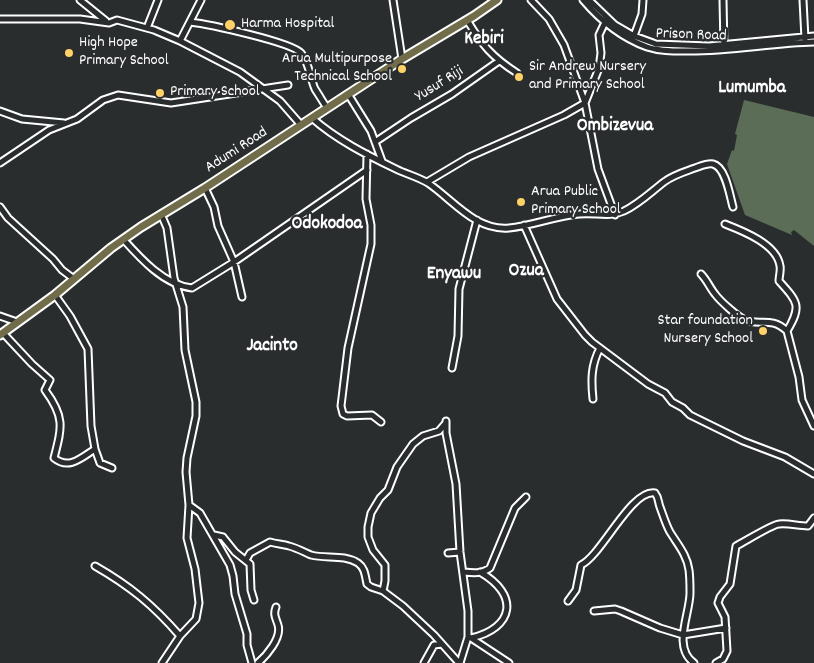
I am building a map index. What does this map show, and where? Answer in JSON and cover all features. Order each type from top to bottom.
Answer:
[{"type":"main road","name":"Adumi Road","points":[[2,334],[55,295],[123,239],[497,0]]},
{"type":"street","points":[[80,0],[109,23]]},
{"type":"street","points":[[147,28],[158,0]]},
{"type":"street","points":[[180,41],[201,0]]},
{"type":"street","points":[[394,0],[402,59]]},
{"type":"street","points":[[531,0],[549,19],[564,45],[585,104],[598,169],[615,215]]},
{"type":"street","name":"Prison Road","points":[[583,0],[591,10],[615,25],[634,36],[656,44],[724,48]]},
{"type":"street","name":"Prison Road","points":[[588,0],[615,30],[635,42],[657,50],[724,48],[805,40],[814,42]]},
{"type":"street","points":[[634,36],[642,14],[643,0]]},
{"type":"street","points":[[723,0],[724,48]]},
{"type":"street","points":[[803,0],[805,40]]},
{"type":"street","points":[[0,19],[80,19],[109,23],[117,20],[147,28],[180,41],[240,72],[280,101],[301,125]]},
{"type":"street","points":[[427,182],[469,157],[585,104],[599,68],[601,53],[599,35],[606,19]]},
{"type":"street","points":[[467,20],[480,41],[498,61],[517,73]]},
{"type":"street","points":[[190,22],[237,31],[299,51],[304,58],[315,88],[327,108]]},
{"type":"street","name":"Prison Road","points":[[805,40],[814,36]]},
{"type":"street","name":"Yusuf Riji","points":[[375,142],[452,94],[498,61]]},
{"type":"street","points":[[0,163],[49,130],[77,119],[103,100],[118,95],[171,103],[288,85]]},
{"type":"street","points":[[348,94],[365,118],[382,162]]},
{"type":"street","points":[[0,110],[22,119],[67,123]]},
{"type":"street","points":[[312,118],[324,129],[367,154],[427,182],[477,220],[492,226],[508,228],[581,214],[615,215],[641,201],[673,176],[713,164],[720,168],[723,173],[733,207]]},
{"type":"street","points":[[367,154],[366,199],[371,225],[371,244],[348,348],[341,406],[343,414],[347,416],[372,415],[381,422]]},
{"type":"street","points":[[123,239],[140,258],[176,284],[192,288],[234,262],[367,170]]},
{"type":"street","points":[[205,188],[214,206],[218,226],[234,262],[242,297]]},
{"type":"street","points":[[0,207],[8,218],[53,259],[62,270],[74,279]]},
{"type":"street","points":[[161,214],[167,228],[176,284],[183,307],[186,357],[196,402],[196,416],[186,464],[189,505],[187,538],[195,569],[199,603],[196,619],[180,636],[162,663]]},
{"type":"street","points":[[452,368],[458,336],[459,290],[477,220]]},
{"type":"street","points":[[726,224],[762,241],[777,258],[780,266],[780,281],[796,305],[797,314],[786,330]]},
{"type":"street","points":[[524,225],[560,304],[584,335],[648,384],[665,393],[672,402],[683,408],[690,415],[743,441],[786,458],[814,474]]},
{"type":"street","points":[[701,274],[717,297],[742,319],[752,322],[778,324],[786,330],[799,377],[802,400],[814,426]]},
{"type":"street","points":[[55,295],[70,316],[88,349],[91,426],[95,449],[100,463],[112,468]]},
{"type":"street","points":[[0,316],[17,322]]},
{"type":"street","points":[[2,334],[50,380],[45,390],[58,408],[60,419],[60,432],[54,458],[63,464],[73,463],[95,449]]},
{"type":"street","points":[[593,399],[593,364],[600,348]]},
{"type":"street","points":[[246,560],[250,553],[270,542],[290,546],[311,554],[347,558],[362,566],[367,584],[383,591],[403,606],[434,634],[459,663],[469,638],[468,611],[460,552],[458,503],[446,433],[446,421],[439,431],[423,436],[413,444],[397,467],[388,490],[374,505],[371,513],[368,537],[373,550],[384,565],[385,581],[383,591]]},
{"type":"street","points":[[568,601],[576,590],[581,565],[591,558],[612,528],[628,511],[644,496],[652,492],[657,496],[669,531],[681,548],[689,571],[690,593],[683,635],[686,653],[694,663]]},
{"type":"street","points":[[464,572],[486,571],[493,563],[510,518],[520,502],[526,497]]},
{"type":"street","points":[[189,505],[200,513],[230,565],[252,663]]},
{"type":"street","points":[[716,663],[723,659],[727,651],[726,617],[718,603],[720,597],[730,584],[736,546],[773,525],[808,526],[814,518]]},
{"type":"street","points":[[214,535],[222,537],[251,567],[250,582],[254,600]]},
{"type":"street","points":[[448,553],[460,552]]},
{"type":"street","points":[[95,566],[135,590],[153,606],[180,636]]},
{"type":"street","points":[[469,638],[489,633],[496,628],[506,614],[507,608],[503,591],[497,583],[480,572]]},
{"type":"street","points":[[258,663],[265,656],[277,637],[278,626],[274,618],[276,607]]},
{"type":"street","points":[[594,611],[615,609],[660,628],[683,635],[726,628]]},
{"type":"street","points":[[469,638],[509,663]]},
{"type":"street","points":[[424,663],[434,645],[442,644]]},
{"type":"green space","points":[[744,100],[814,117],[814,246],[794,230],[791,232],[792,235],[745,215],[727,164],[732,150],[734,151],[737,135],[735,134]]},
{"type":"place","name":"Harma Hospital","points":[[230,25]]},
{"type":"place","name":"High Hope Primary School","points":[[69,53]]},
{"type":"place","name":"Arua Multipurpose Technical School","points":[[402,69]]},
{"type":"place","name":"Sir Andrew Nursery and Primary School","points":[[519,77]]},
{"type":"place","name":"Primary School","points":[[160,93]]},
{"type":"place","name":"Arua Public Primary School","points":[[521,202]]},
{"type":"place","name":"Star foundation Nursery School","points":[[763,331]]},
{"type":"district","name":"Kebiri","points":[[484,40]]},
{"type":"district","name":"Lumumba","points":[[752,89]]},
{"type":"district","name":"Ombizevua","points":[[615,127]]},
{"type":"district","name":"Odokodoa","points":[[327,225]]},
{"type":"district","name":"Ozua","points":[[526,272]]},
{"type":"district","name":"Enyawu","points":[[454,275]]},
{"type":"district","name":"Jacinto","points":[[272,347]]}]
